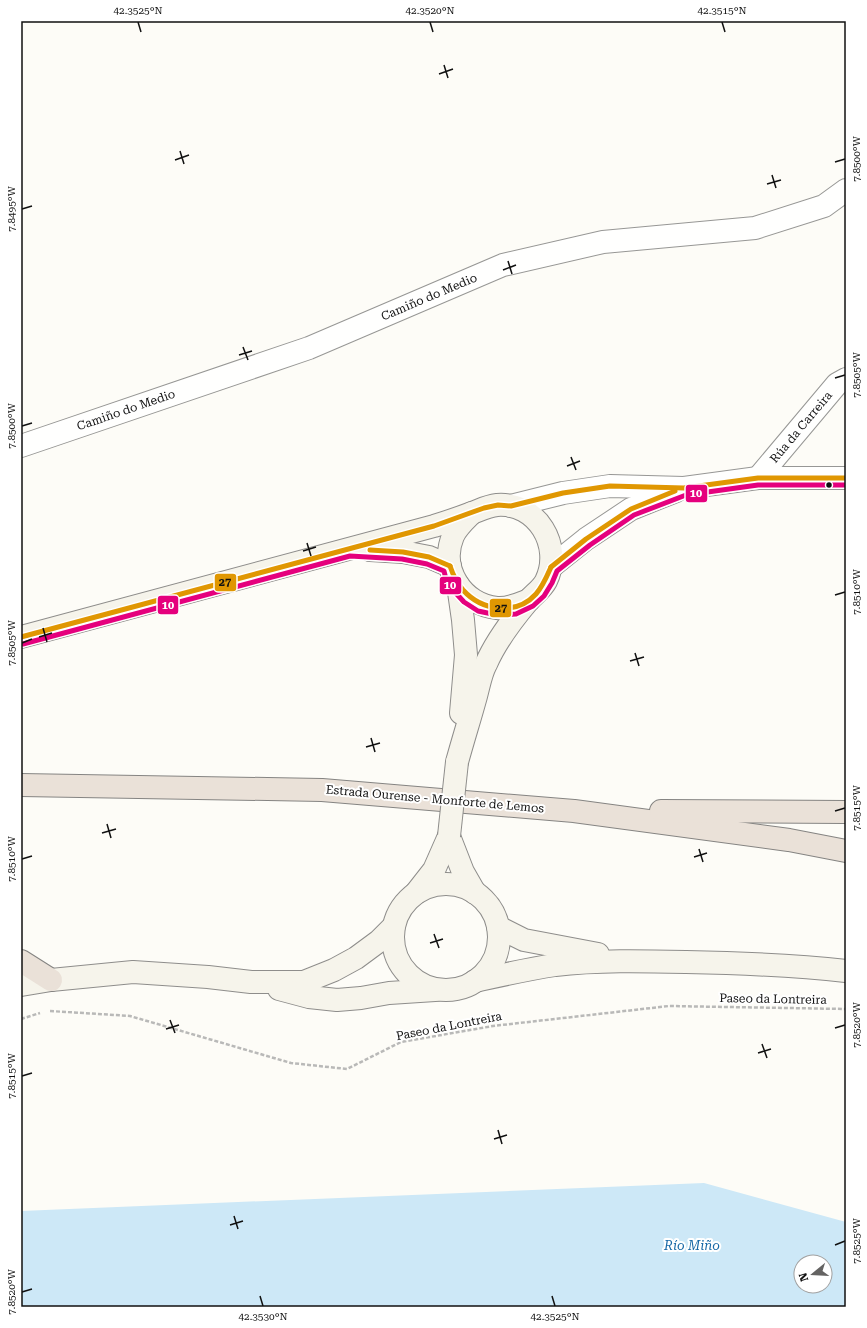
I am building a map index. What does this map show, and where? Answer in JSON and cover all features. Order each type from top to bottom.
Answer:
[{"type":"highway","name":"Estrada Ourense - Monforte de Lemos","points":[[21,785],[322,790],[574,811],[789,840],[846,851]]},
{"type":"highway","points":[[574,811],[846,812]]},
{"type":"highway","points":[[21,961],[50,980]]},
{"type":"street","name":"Camiño do Medio","points":[[21,446],[309,348],[503,266],[603,242],[755,228],[824,206],[846,190]]},
{"type":"street","name":"Rúa da Carreira","points":[[758,478],[837,384],[846,379]]},
{"type":"street","points":[[511,506],[563,493],[610,486],[684,488],[758,478],[846,478]]},
{"type":"street","points":[[551,567],[586,539],[632,509],[684,488]]},
{"type":"street","points":[[21,638],[434,526],[491,506],[511,506],[526,512],[539,522],[548,535],[552,551],[551,567],[545,583],[529,600],[502,636],[485,664],[457,762]]},
{"type":"street","points":[[435,990],[419,983],[407,973],[398,959],[393,943],[394,926],[398,913],[402,907],[416,893],[434,870],[449,836],[466,655],[463,620],[449,551],[453,536],[461,523],[472,513]]},
{"type":"street","points":[[348,550],[403,552],[429,557],[454,576],[468,597],[482,605],[503,608],[514,606],[529,600]]},
{"type":"street","points":[[449,836],[463,872],[475,893]]},
{"type":"street","points":[[251,982],[309,997],[337,1000],[361,998],[388,993],[449,990],[462,988],[475,981],[486,971],[495,958],[499,943],[498,927],[486,902],[475,893],[462,887],[446,884],[430,886],[416,893]]},
{"type":"street","points":[[21,985],[50,980],[133,972],[208,977],[251,982],[304,982],[334,970],[356,958],[379,941],[394,926]]},
{"type":"street","points":[[498,927],[524,940],[633,960]]},
{"type":"street","points":[[475,981],[557,965],[633,960],[737,963],[808,967],[846,971]]},
{"type":"path","name":"Paseo da Lontreira","points":[[21,1019],[46,1011],[130,1016],[291,1063],[347,1069],[400,1042],[493,1026],[669,1006],[846,1009]]},
{"type":"water","name":"Río Miño","points":[[704,1183],[846,1222],[846,1307],[21,1307],[21,1211]]},
{"type":"transit line","name":"27","points":[[21,637],[434,526],[484,508],[498,505],[511,506],[563,493],[610,486],[684,488],[758,478],[846,478]]},
{"type":"transit line","name":"10","points":[[23,644],[350,556],[402,559],[427,564],[444,571],[446,579],[453,590],[464,602],[478,611],[497,615],[516,614],[533,606],[544,596],[557,571],[590,545],[634,515],[686,495],[758,485],[846,485]]},
{"type":"transit line","name":"27","points":[[551,567],[586,539],[631,509],[675,491]]},
{"type":"transit line","name":"27","points":[[370,550],[403,552],[429,557],[450,566]]},
{"type":"transit line","name":"27","points":[[450,566],[459,585],[471,597],[480,603],[499,608],[519,606],[528,601],[541,588],[551,567]]}]
